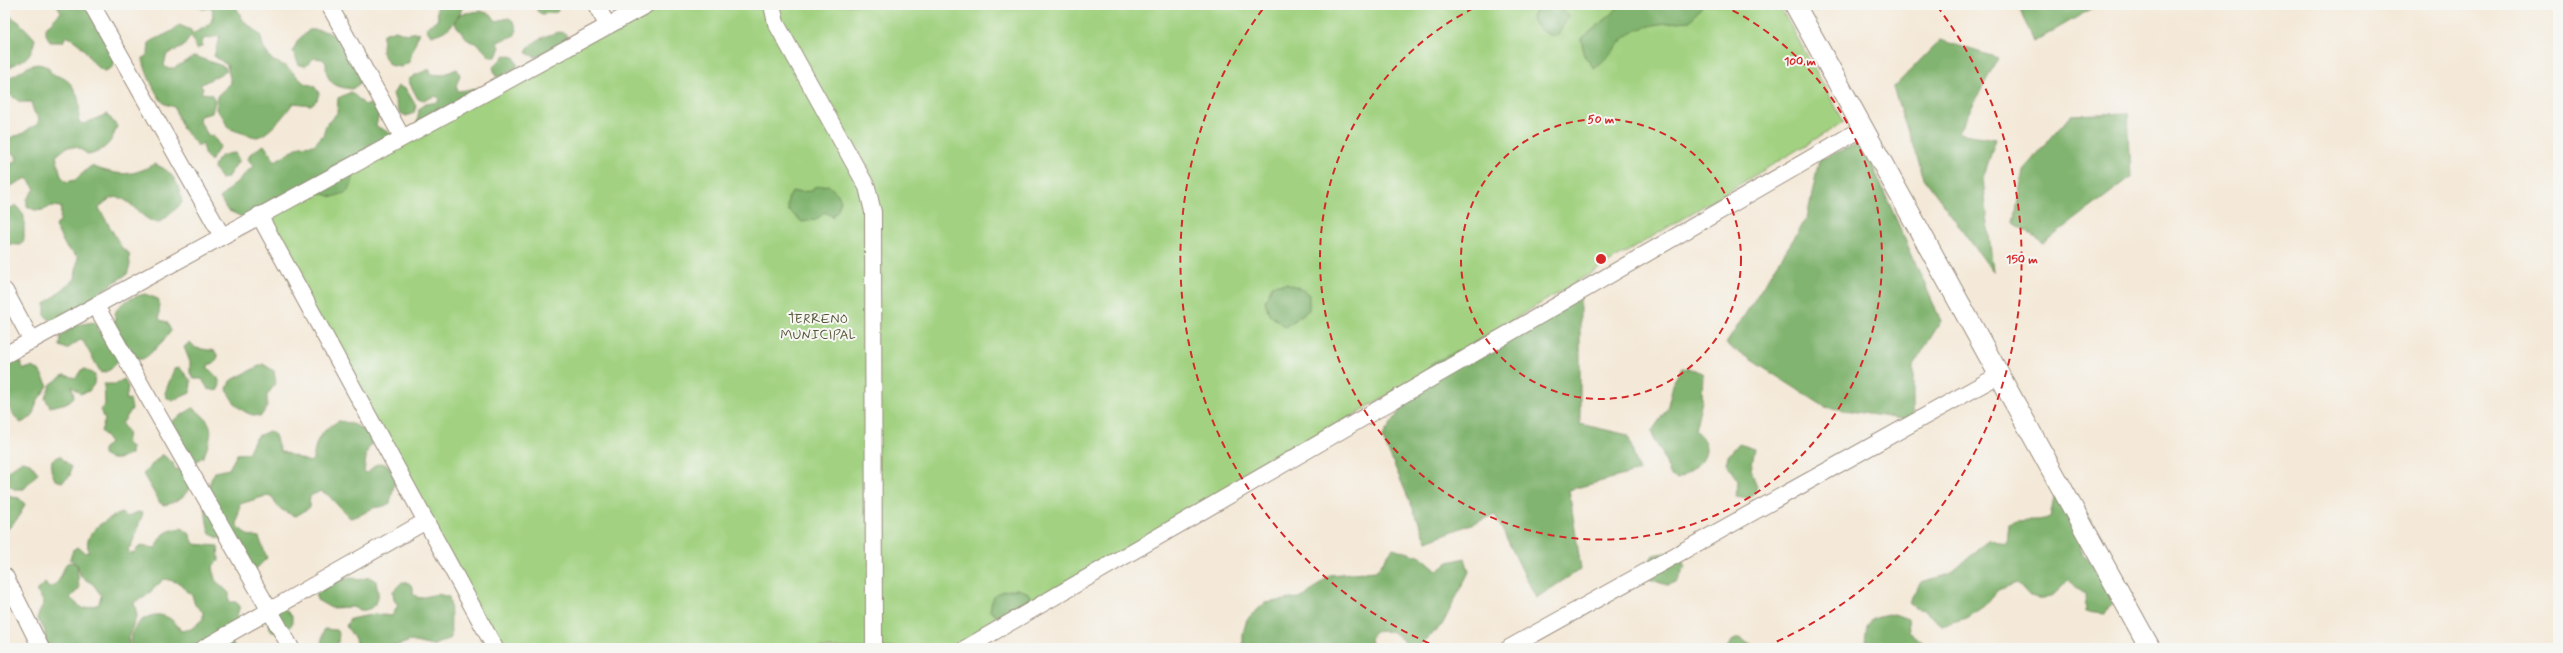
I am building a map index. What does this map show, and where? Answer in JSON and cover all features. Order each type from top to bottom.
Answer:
[{"type":"street","points":[[92,5],[222,236]]},
{"type":"street","points":[[329,5],[402,137]]},
{"type":"street","points":[[596,5],[608,26]]},
{"type":"street","points":[[5,355],[646,5]]},
{"type":"street","points":[[772,5],[776,24],[866,187],[873,212],[874,648]]},
{"type":"street","points":[[1795,5],[2150,648]]},
{"type":"street","points":[[966,648],[1863,128]]},
{"type":"street","points":[[259,216],[495,648]]},
{"type":"street","points":[[5,291],[32,341]]},
{"type":"street","points":[[96,306],[270,608],[291,648]]},
{"type":"street","points":[[1509,648],[1999,375]]},
{"type":"street","points":[[204,648],[270,608],[426,521]]},
{"type":"street","points":[[5,576],[41,648]]},
{"type":"green space","points":[[57,5],[97,5],[116,56],[114,64],[110,69],[104,71],[98,67],[80,45],[66,36],[63,42],[50,42],[46,34],[46,28],[61,12]]},
{"type":"green space","points":[[197,5],[235,5],[243,20],[260,35],[264,49],[272,60],[287,67],[304,83],[314,86],[319,93],[317,100],[311,105],[293,103],[277,123],[267,132],[257,137],[228,128],[223,117],[216,110],[217,96],[231,83],[227,65],[214,56],[220,36],[203,39],[202,46],[197,49],[191,36],[183,47],[167,54],[164,65],[166,68],[174,68],[195,56],[225,67],[226,71],[200,85],[203,88],[201,93],[211,94],[215,100],[212,113],[200,116],[199,120],[208,135],[213,136],[220,146],[211,161],[204,154],[203,144],[198,146],[183,129],[174,107],[165,104],[158,96],[148,75],[143,58],[148,54],[149,43],[172,31],[179,25],[191,30],[192,34],[209,25],[213,13],[212,7],[203,9]]},
{"type":"green space","points":[[442,5],[463,5],[461,11],[451,26],[441,32],[430,35],[426,28],[438,19],[437,8]]},
{"type":"green space","points":[[537,5],[560,5],[557,12],[542,14],[537,11]]},
{"type":"green space","name":"TERRENO MUNICIPAL","points":[[650,5],[1779,5],[1844,122],[964,648],[499,648],[259,216]]},
{"type":"green space","points":[[1537,5],[1561,5],[1569,17],[1558,34],[1554,37],[1540,30],[1533,22],[1532,18]]},
{"type":"green space","points":[[1620,5],[1703,5],[1690,21],[1652,26],[1637,30],[1630,34],[1625,37],[1604,60],[1594,68],[1585,57],[1581,39],[1612,14]]},
{"type":"green space","points":[[2018,5],[2098,5],[2034,42]]},
{"type":"green space","points":[[480,11],[491,14],[496,21],[509,18],[514,22],[517,30],[514,36],[497,42],[500,47],[496,57],[490,57],[478,44],[469,41],[455,24],[460,14]]},
{"type":"green space","points":[[5,13],[19,22],[35,39],[33,47],[27,57],[5,71]]},
{"type":"green space","points":[[309,30],[320,30],[330,33],[343,43],[362,76],[359,84],[352,89],[335,85],[327,75],[326,63],[323,59],[314,58],[306,66],[299,65],[293,51],[298,40]]},
{"type":"green space","points":[[396,30],[406,34],[419,32],[409,62],[401,67],[389,65],[382,52],[383,34]]},
{"type":"green space","points":[[560,32],[566,34],[569,41],[536,57],[526,53],[531,45],[545,36]]},
{"type":"green space","points":[[1940,40],[1998,58],[1958,133],[1996,139],[1983,178],[1993,272],[1924,178],[1893,88]]},
{"type":"green space","points":[[505,55],[514,57],[518,66],[503,76],[496,77],[493,67]]},
{"type":"green space","points":[[39,64],[48,67],[51,73],[62,77],[73,87],[79,103],[78,121],[83,124],[107,114],[117,126],[108,145],[100,151],[89,155],[77,147],[67,147],[56,156],[61,176],[67,182],[75,180],[91,166],[123,174],[138,171],[154,164],[171,174],[177,184],[182,203],[158,223],[142,215],[123,199],[116,198],[108,200],[99,208],[122,248],[129,253],[130,265],[127,274],[54,323],[45,316],[45,304],[75,279],[78,257],[66,247],[55,226],[60,222],[61,207],[51,206],[39,210],[27,206],[27,199],[35,189],[27,178],[5,189],[5,167],[17,160],[15,154],[8,152],[8,140],[37,125],[39,119],[34,112],[31,102],[20,102],[5,91],[7,78],[30,66]]},
{"type":"green space","points":[[430,69],[431,74],[442,75],[457,69],[460,75],[456,86],[458,91],[476,89],[475,93],[417,124],[419,109],[426,104],[438,102],[439,98],[435,96],[425,100],[418,99],[408,80],[415,75]]},
{"type":"green space","points":[[398,86],[406,89],[416,106],[414,113],[406,116],[399,112],[393,94]]},
{"type":"green space","points":[[351,92],[365,105],[371,104],[379,114],[376,126],[392,134],[352,174],[352,184],[347,192],[333,197],[314,191],[247,219],[227,210],[220,198],[253,166],[248,159],[251,153],[264,145],[275,161],[300,146],[314,145],[323,135],[326,125],[337,113],[338,98]]},
{"type":"green space","points":[[2128,113],[2131,177],[2044,243],[2014,223],[2023,170],[2071,115]]},
{"type":"green space","points":[[1862,142],[1941,321],[1913,366],[1913,421],[1825,407],[1726,344],[1807,218],[1819,160]]},
{"type":"green space","points":[[235,153],[239,160],[227,178],[221,179],[214,168],[215,164],[221,156]]},
{"type":"green space","points":[[828,185],[838,194],[841,201],[836,213],[832,215],[833,217],[825,212],[816,220],[802,222],[788,210],[788,199],[792,192],[812,191],[814,187]]},
{"type":"green space","points":[[16,205],[24,216],[24,240],[20,245],[7,244],[5,241],[5,211]]},
{"type":"green space","points":[[1286,283],[1302,289],[1309,295],[1309,310],[1285,327],[1269,314],[1265,301],[1272,285]]},
{"type":"green space","points":[[145,294],[158,299],[160,304],[160,320],[167,322],[171,331],[153,351],[142,359],[136,358],[130,354],[120,339],[115,321],[115,314],[123,303],[134,297]]},
{"type":"green space","points":[[1580,296],[1580,424],[1628,435],[1639,471],[1569,490],[1581,569],[1536,598],[1495,515],[1427,541],[1382,437],[1432,363]]},
{"type":"green space","points":[[94,322],[98,325],[98,331],[103,332],[119,354],[113,367],[108,371],[101,373],[83,341],[80,340],[67,349],[60,346],[61,336],[75,325]]},
{"type":"green space","points":[[190,342],[196,348],[215,351],[218,357],[214,363],[208,365],[208,368],[218,378],[220,385],[217,391],[208,389],[202,379],[194,379],[190,373],[190,362],[184,347]]},
{"type":"green space","points":[[18,358],[24,369],[31,367],[39,370],[48,386],[37,401],[32,417],[21,423],[5,404],[5,372],[12,359]]},
{"type":"green space","points":[[263,364],[274,371],[276,383],[267,395],[267,407],[261,416],[250,414],[240,408],[232,400],[227,389],[230,381]]},
{"type":"green space","points":[[179,367],[191,381],[190,393],[172,401],[166,397],[165,393],[174,369]]},
{"type":"green space","points":[[1682,368],[1696,370],[1703,374],[1702,400],[1695,430],[1704,441],[1706,449],[1702,460],[1688,473],[1678,479],[1671,476],[1662,453],[1653,439],[1652,431],[1667,409],[1674,381]]},
{"type":"green space","points":[[85,369],[95,375],[94,384],[89,391],[80,394],[72,386],[74,397],[67,403],[50,407],[45,398],[51,384],[64,375],[76,378],[81,370]]},
{"type":"green space","points":[[124,379],[128,387],[126,400],[130,399],[132,409],[122,424],[128,433],[126,443],[131,447],[131,454],[114,459],[103,455],[103,449],[110,443],[101,431],[105,420],[100,410],[105,405],[104,384],[115,384]]},
{"type":"green space","points":[[193,408],[206,419],[209,424],[211,434],[204,456],[192,464],[171,427],[172,421]]},
{"type":"green space","points":[[339,421],[349,423],[363,429],[373,441],[367,451],[364,472],[368,473],[375,465],[382,463],[389,466],[395,480],[390,503],[385,506],[373,508],[361,515],[350,518],[328,495],[321,491],[310,496],[309,508],[296,516],[279,508],[274,499],[269,495],[240,504],[237,525],[247,535],[259,537],[267,558],[254,571],[221,539],[210,534],[206,518],[206,502],[211,479],[215,472],[229,469],[237,454],[248,453],[256,437],[269,431],[275,435],[280,451],[310,462],[314,458],[314,452],[320,436],[324,431]]},
{"type":"green space","points":[[1739,443],[1755,448],[1751,470],[1757,487],[1754,495],[1747,499],[1736,497],[1738,481],[1726,463],[1728,456]]},
{"type":"green space","points":[[162,454],[173,463],[175,469],[179,469],[190,481],[188,490],[182,497],[174,502],[164,505],[160,503],[143,474]]},
{"type":"green space","points":[[60,456],[71,467],[70,476],[62,482],[55,480],[51,470],[52,460]]},
{"type":"green space","points":[[22,461],[30,463],[38,473],[24,489],[14,489],[6,483],[5,473]]},
{"type":"green space","points":[[5,496],[19,498],[25,504],[19,517],[5,532]]},
{"type":"green space","points":[[2054,497],[2069,500],[2080,505],[2090,520],[2093,527],[2080,541],[2080,550],[2089,561],[2108,572],[2122,595],[2109,606],[2105,614],[2086,612],[2085,593],[2068,581],[2051,596],[2041,599],[2036,599],[2030,596],[2017,583],[1998,590],[1984,606],[1967,618],[1941,625],[1924,610],[1915,608],[1909,603],[1921,582],[1950,574],[1990,539],[2006,545],[2008,524],[2019,521],[2040,520],[2050,517]]},
{"type":"green space","points":[[138,512],[143,513],[131,546],[128,549],[130,554],[135,552],[139,546],[156,548],[159,539],[162,536],[172,530],[182,528],[189,533],[194,544],[218,546],[219,560],[213,566],[215,580],[229,593],[229,602],[236,602],[240,606],[237,615],[243,620],[231,642],[236,648],[188,646],[183,648],[131,648],[130,638],[133,630],[139,622],[147,617],[155,615],[165,616],[173,621],[181,631],[191,629],[203,619],[203,612],[195,605],[192,595],[180,584],[164,579],[145,597],[134,602],[137,615],[128,638],[129,648],[49,648],[45,641],[45,631],[37,618],[43,603],[36,591],[45,583],[49,588],[56,584],[66,564],[70,562],[76,564],[70,559],[73,550],[78,547],[85,553],[89,551],[87,544],[89,538],[96,528],[102,523],[121,513],[127,517]],"holes":[[[77,564],[81,577],[93,584],[101,595],[99,604],[83,609],[70,598],[79,589]]]},
{"type":"green space","points":[[1393,548],[1422,557],[1438,571],[1449,562],[1465,558],[1469,572],[1442,625],[1417,648],[1407,645],[1391,632],[1383,631],[1374,632],[1370,638],[1372,648],[1243,648],[1243,634],[1247,619],[1265,603],[1304,597],[1330,575],[1376,571]]},
{"type":"green space","points":[[1671,552],[1682,560],[1685,567],[1676,582],[1667,585],[1649,579],[1648,563],[1653,555]]},
{"type":"green space","points":[[369,577],[376,581],[378,595],[375,605],[368,609],[361,610],[353,607],[331,608],[317,600],[316,595],[324,588],[336,582],[348,578],[359,580]]},
{"type":"green space","points":[[402,582],[409,583],[413,587],[413,594],[419,598],[438,594],[449,597],[451,638],[432,646],[411,641],[389,648],[357,648],[355,639],[346,626],[350,619],[375,614],[392,616],[398,605],[394,600],[393,591]]},
{"type":"green space","points":[[1017,589],[1027,592],[1035,603],[1008,623],[990,611],[991,604],[998,593]]},
{"type":"green space","points":[[283,607],[292,616],[292,624],[285,633],[272,632],[265,617]]},
{"type":"green space","points":[[1894,614],[1908,619],[1909,631],[1930,648],[1865,648],[1866,631],[1870,622],[1878,617]]},
{"type":"green space","points":[[324,629],[336,630],[339,633],[338,643],[335,645],[336,648],[315,648],[321,644]]},
{"type":"green space","points":[[1739,638],[1756,648],[1727,648],[1731,641]]}]
